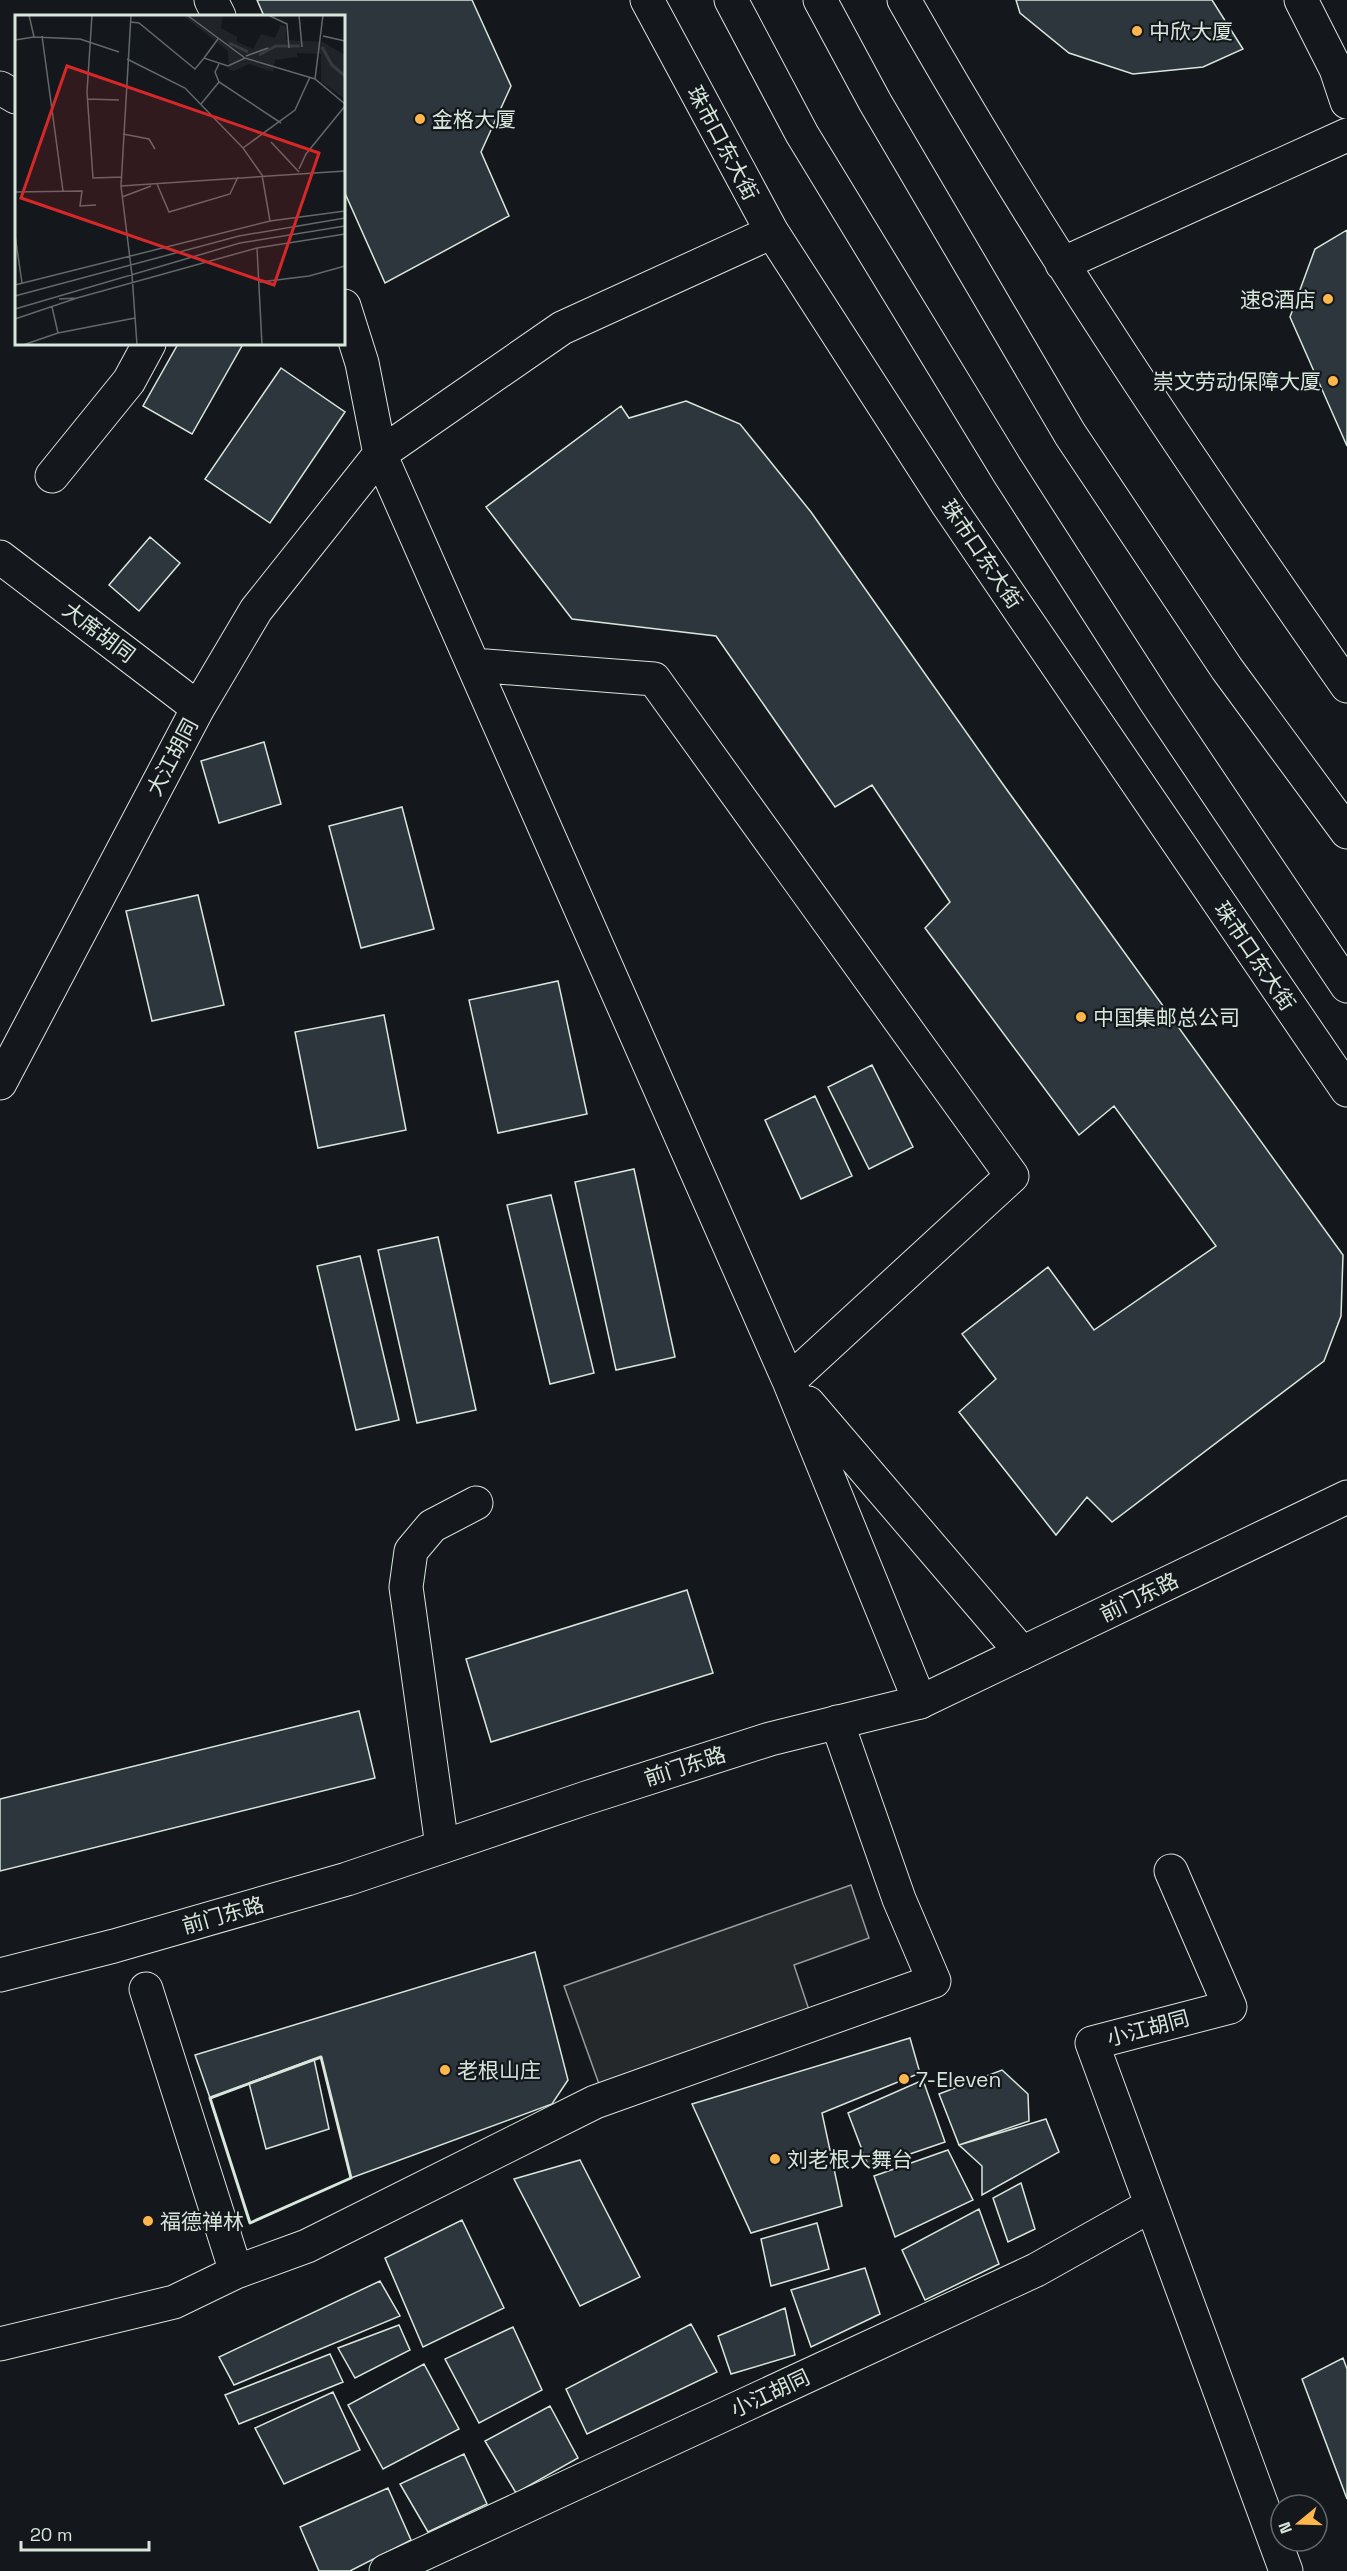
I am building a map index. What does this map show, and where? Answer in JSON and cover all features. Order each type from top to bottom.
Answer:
[{"type":"street","points":[[211,0],[218,15]]},
{"type":"street","name":"珠市口东大街","points":[[647,0],[772,232],[948,505],[1347,1090]]},
{"type":"street","points":[[730,0],[802,134],[1007,470],[1156,702],[1347,986]]},
{"type":"street","points":[[820,0],[875,102],[1070,434],[1227,669],[1347,832]]},
{"type":"street","points":[[904,0],[1062,264],[1347,687]]},
{"type":"street","points":[[1301,0],[1336,69],[1347,102]]},
{"type":"street","points":[[0,88],[15,96]]},
{"type":"street","points":[[1062,264],[1347,135]]},
{"type":"street","name":"大江胡同","points":[[0,1083],[198,708],[256,610],[380,454],[562,328],[772,232]]},
{"type":"street","points":[[345,309],[362,363],[380,454],[789,1381],[920,1702]]},
{"type":"street","points":[[52,476],[129,381],[148,345]]},
{"type":"street","name":"大席胡同","points":[[0,557],[198,708]]},
{"type":"street","points":[[473,665],[654,679],[1012,1176],[789,1381]]},
{"type":"street","points":[[789,1381],[1022,1653]]},
{"type":"street","name":"前门东路","points":[[0,1975],[114,1946],[347,1879],[770,1739],[920,1702],[1347,1497]]},
{"type":"street","points":[[442,1846],[406,1587],[411,1551],[432,1526],[476,1503]]},
{"type":"street","points":[[0,2344],[174,2302],[236,2272],[307,2246],[596,2102],[934,1981],[899,1899],[837,1722]]},
{"type":"street","name":"小江胡同","points":[[1171,1871],[1230,2007],[1092,2043],[1286,2571]]},
{"type":"street","points":[[146,1989],[236,2272]]},
{"type":"street","name":"小江胡同","points":[[386,2571],[1036,2270],[1150,2206]]},
{"type":"shaded area","points":[[851,1885],[869,1938],[794,1965],[809,2010],[599,2084],[564,1986]]},
{"type":"building","name":"金格大厦","points":[[257,0],[472,0],[511,86],[481,152],[509,216],[385,283],[345,193],[345,15],[264,15]]},
{"type":"building","name":"中欣大厦","points":[[1016,0],[1212,0],[1243,49],[1203,67],[1133,74],[1069,53],[1020,13]]},
{"type":"building","name":"崇文劳动保障大厦","points":[[1347,230],[1347,446],[1290,317],[1315,249]]},
{"type":"building","points":[[177,345],[242,345],[192,434],[143,406]]},
{"type":"building","points":[[281,368],[345,412],[270,523],[205,479]]},
{"type":"building","name":"中国集邮总公司","points":[[686,401],[740,424],[811,512],[1002,783],[1343,1255],[1341,1316],[1324,1361],[1112,1522],[1087,1497],[1056,1535],[959,1412],[996,1379],[962,1334],[1048,1267],[1094,1330],[1216,1246],[1114,1106],[1079,1135],[925,928],[950,902],[872,785],[835,807],[716,636],[572,619],[486,507],[621,406],[629,418]]},
{"type":"building","points":[[150,537],[180,563],[139,611],[109,585]]},
{"type":"building","points":[[264,742],[281,804],[219,823],[201,761]]},
{"type":"building","points":[[402,807],[434,929],[361,948],[329,826]]},
{"type":"building","points":[[198,895],[224,1005],[152,1021],[126,911]]},
{"type":"building","points":[[558,981],[587,1114],[498,1133],[469,1000]]},
{"type":"building","points":[[384,1015],[406,1130],[318,1148],[295,1032]]},
{"type":"building","points":[[872,1065],[913,1147],[869,1169],[828,1087]]},
{"type":"building","points":[[815,1096],[852,1176],[801,1199],[765,1120]]},
{"type":"building","points":[[634,1169],[675,1357],[616,1370],[575,1182]]},
{"type":"building","points":[[551,1195],[594,1373],[550,1384],[507,1205]]},
{"type":"building","points":[[438,1237],[476,1410],[417,1423],[378,1250]]},
{"type":"building","points":[[360,1256],[399,1420],[356,1430],[317,1266]]},
{"type":"building","points":[[687,1590],[713,1673],[491,1742],[466,1659]]},
{"type":"building","points":[[359,1711],[375,1778],[0,1871],[0,1799]]},
{"type":"building","name":"老根山庄","points":[[535,1952],[568,2080],[552,2104],[351,2178],[321,2057],[210,2098],[195,2055]]},
{"type":"building","name":"刘老根大舞台","points":[[910,2038],[920,2073],[822,2113],[842,2206],[751,2233],[692,2104]]},
{"type":"building","points":[[314,2059],[329,2129],[266,2149],[249,2083]]},
{"type":"building","points":[[1002,2070],[1028,2094],[1029,2121],[959,2145],[939,2094]]},
{"type":"building","points":[[923,2080],[945,2142],[869,2168],[848,2113]]},
{"type":"building","points":[[1046,2119],[1059,2152],[982,2195],[982,2166],[959,2145]]},
{"type":"building","points":[[948,2150],[973,2200],[895,2237],[874,2176]]},
{"type":"building","points":[[580,2160],[640,2277],[580,2306],[514,2179]]},
{"type":"building","points":[[1021,2183],[1035,2229],[1008,2242],[993,2198]]},
{"type":"building","points":[[979,2209],[999,2264],[925,2300],[902,2250]]},
{"type":"building","points":[[462,2220],[504,2308],[423,2347],[385,2258]]},
{"type":"building","points":[[817,2223],[829,2269],[771,2286],[761,2239]]},
{"type":"building","points":[[865,2268],[880,2314],[811,2347],[791,2290]]},
{"type":"building","points":[[380,2281],[400,2316],[234,2385],[219,2357]]},
{"type":"building","points":[[785,2308],[795,2355],[731,2374],[718,2336]]},
{"type":"building","points":[[691,2324],[717,2372],[587,2434],[566,2389]]},
{"type":"building","points":[[399,2325],[410,2350],[355,2378],[338,2348]]},
{"type":"building","points":[[513,2327],[542,2390],[479,2423],[445,2359]]},
{"type":"building","points":[[330,2354],[343,2382],[239,2424],[225,2395]]},
{"type":"building","points":[[1343,2358],[1347,2369],[1347,2499],[1302,2379]]},
{"type":"building","points":[[424,2364],[459,2429],[383,2469],[348,2405]]},
{"type":"building","points":[[333,2392],[360,2450],[284,2484],[255,2428]]},
{"type":"building","points":[[550,2406],[578,2458],[516,2493],[485,2441]]},
{"type":"building","points":[[464,2454],[487,2504],[428,2532],[400,2484]]},
{"type":"building","points":[[388,2488],[411,2540],[350,2571],[319,2571],[300,2527]]},
{"type":"wall","points":[[321,2057],[351,2178],[250,2223],[210,2098],[321,2057]]},
{"type":"place","name":"中欣大厦","points":[[1137,31]]},
{"type":"place","name":"金格大厦","points":[[420,119]]},
{"type":"place","name":"速8酒店","points":[[1328,299]]},
{"type":"place","name":"崇文劳动保障大厦","points":[[1333,381]]},
{"type":"place","name":"中国集邮总公司","points":[[1081,1017]]},
{"type":"place","name":"老根山庄","points":[[445,2070]]},
{"type":"place","name":"7-Eleven","points":[[904,2079]]},
{"type":"place","name":"刘老根大舞台","points":[[775,2159]]},
{"type":"place","name":"福德禅林","points":[[148,2221]]}]
